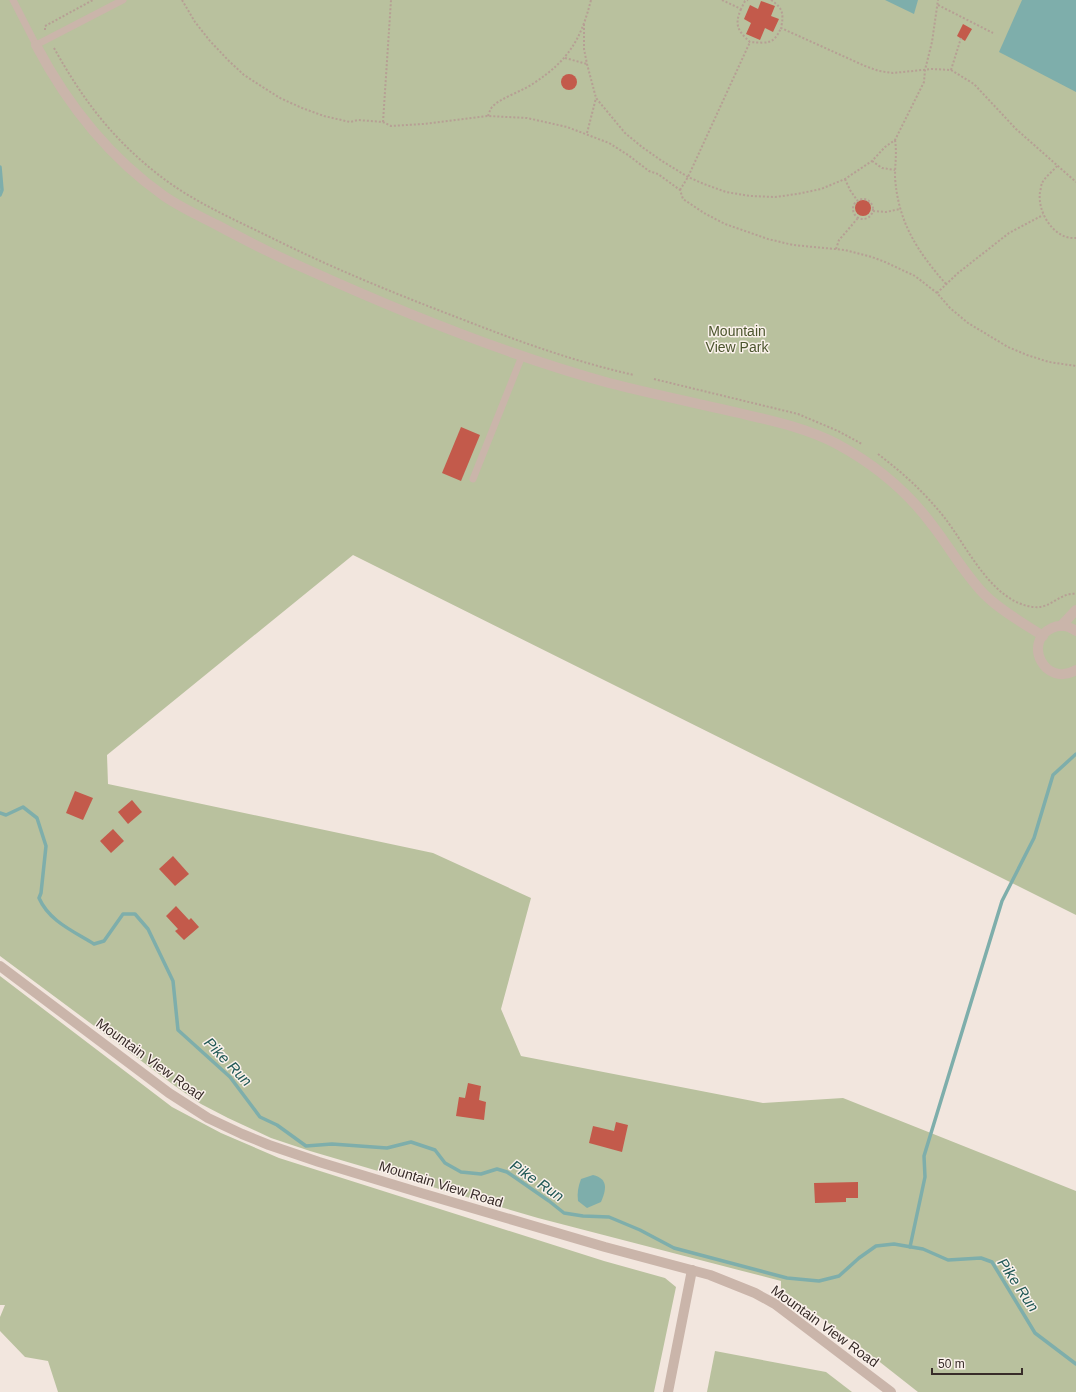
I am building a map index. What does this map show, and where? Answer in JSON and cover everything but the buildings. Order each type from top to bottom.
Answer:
[{"type":"street","points":[[36,45],[68,100],[97,136],[132,170],[165,196],[202,218],[338,284],[449,330],[522,356],[611,383],[778,422],[815,434],[834,443],[863,460],[897,486],[913,501],[932,524],[962,567],[984,594],[1008,613],[1043,636]]},
{"type":"street","points":[[1061,626],[1076,610]]},
{"type":"street","points":[[1076,631],[1071,628],[1061,626],[1051,629],[1043,636],[1038,644],[1038,654],[1045,667],[1052,672],[1057,674],[1067,674],[1076,670]]},
{"type":"street","name":"Mountain View Road","points":[[0,966],[169,1092],[208,1118],[269,1145],[370,1177],[605,1247],[722,1279],[755,1293],[775,1304],[891,1392]]},
{"type":"street","points":[[668,1392],[692,1270]]},
{"type":"lane","points":[[13,0],[36,45],[123,0]]},
{"type":"lane","points":[[473,478],[522,356]]},
{"type":"path","points":[[45,31],[44,29],[47,25],[93,0]]},
{"type":"path","points":[[182,0],[195,22],[229,61],[244,75],[280,98],[324,116],[350,122],[358,120],[383,122],[391,126],[401,126],[488,116],[527,118],[545,121],[587,134],[608,143],[649,170],[658,174],[680,190],[683,199],[704,213],[768,240],[793,245],[836,249],[872,257],[885,262],[915,276],[938,293],[950,308],[968,323],[1008,347],[1049,362],[1076,366]]},
{"type":"path","points":[[383,122],[391,0]]},
{"type":"path","points":[[488,116],[491,108],[497,103],[533,84],[549,73],[564,58],[578,38],[591,0]]},
{"type":"path","points":[[722,0],[741,9]]},
{"type":"path","points":[[748,0],[745,2],[736,19],[740,33],[750,42],[768,43],[777,37],[784,16],[778,5],[771,0]]},
{"type":"path","points":[[584,24],[584,49],[596,98],[625,133],[642,147],[688,177],[726,192],[750,196],[775,197],[821,189],[845,179],[872,161],[885,147],[895,140],[924,82],[938,0]]},
{"type":"path","points":[[938,5],[993,33]]},
{"type":"path","points":[[781,28],[865,66],[880,71],[894,73],[925,70],[951,70],[974,84],[1016,129],[1076,182]]},
{"type":"path","points":[[951,70],[961,38]]},
{"type":"path","points":[[680,190],[688,177],[750,42]]},
{"type":"path","points":[[54,48],[66,71],[94,112],[118,139],[160,176],[197,201],[357,278],[413,301],[504,336],[566,357],[634,375]]},
{"type":"path","points":[[564,58],[587,64]]},
{"type":"path","points":[[587,134],[596,98]]},
{"type":"path","points":[[895,140],[897,151],[895,170],[900,209],[911,238],[932,268],[946,284]]},
{"type":"path","points":[[872,161],[882,168],[895,170]]},
{"type":"path","points":[[1057,166],[1042,183],[1039,200],[1043,215],[1053,229],[1068,238],[1076,238]]},
{"type":"path","points":[[845,179],[857,200]]},
{"type":"path","points":[[864,198],[870,201],[873,211],[868,218],[858,218],[854,214],[852,208],[857,200],[864,198]]},
{"type":"path","points":[[873,211],[886,212],[900,209]]},
{"type":"path","points":[[938,293],[946,284],[1009,233],[1043,215]]},
{"type":"path","points":[[836,249],[838,240],[858,218]]},
{"type":"path","points":[[878,454],[917,486],[944,517],[982,570],[999,590],[1022,604],[1034,607],[1046,606],[1063,596],[1068,594],[1076,594]]},
{"type":"green space","name":"Mountain View Park","points":[[0,0],[1076,0],[1076,915],[353,555],[107,755],[108,784],[433,853],[531,898],[501,1009],[521,1056],[763,1103],[843,1098],[1076,1191],[1076,1392],[918,1392],[848,1337],[781,1289],[781,1281],[538,1218],[310,1151],[271,1138],[201,1104],[0,956]]},
{"type":"green space","points":[[0,976],[172,1107],[221,1133],[279,1158],[604,1261],[665,1278],[676,1287],[654,1392],[58,1392],[48,1361],[25,1357],[0,1331],[0,1317],[5,1305],[0,1305]]},
{"type":"green space","points":[[715,1351],[826,1372],[852,1392],[707,1392]]},
{"type":"water","points":[[885,0],[918,0],[914,14]]},
{"type":"water","points":[[1022,0],[1076,0],[1076,92],[999,52]]},
{"type":"water","points":[[593,1175],[602,1179],[605,1189],[601,1202],[587,1208],[578,1201],[578,1187],[581,1179]]},
{"type":"waterway","points":[[0,167],[2,190],[0,195]]},
{"type":"waterway","points":[[910,1247],[925,1177],[924,1156],[1002,901],[1034,838],[1053,775],[1076,754]]},
{"type":"waterway","name":"Pike Run","points":[[0,813],[6,815],[23,807],[37,818],[46,846],[41,893],[39,898],[49,913],[62,925],[94,944],[104,941],[123,914],[135,914],[148,929],[173,981],[178,1030],[230,1077],[260,1117],[277,1125],[306,1146],[332,1144],[387,1148],[411,1142],[435,1150],[445,1163],[461,1172],[481,1174],[497,1169],[507,1172],[564,1213],[583,1216],[609,1217],[640,1230],[674,1248],[787,1278],[819,1281],[839,1276],[859,1258],[876,1246],[894,1244],[923,1249],[948,1260],[981,1258],[992,1262],[1035,1333],[1076,1364]]}]
